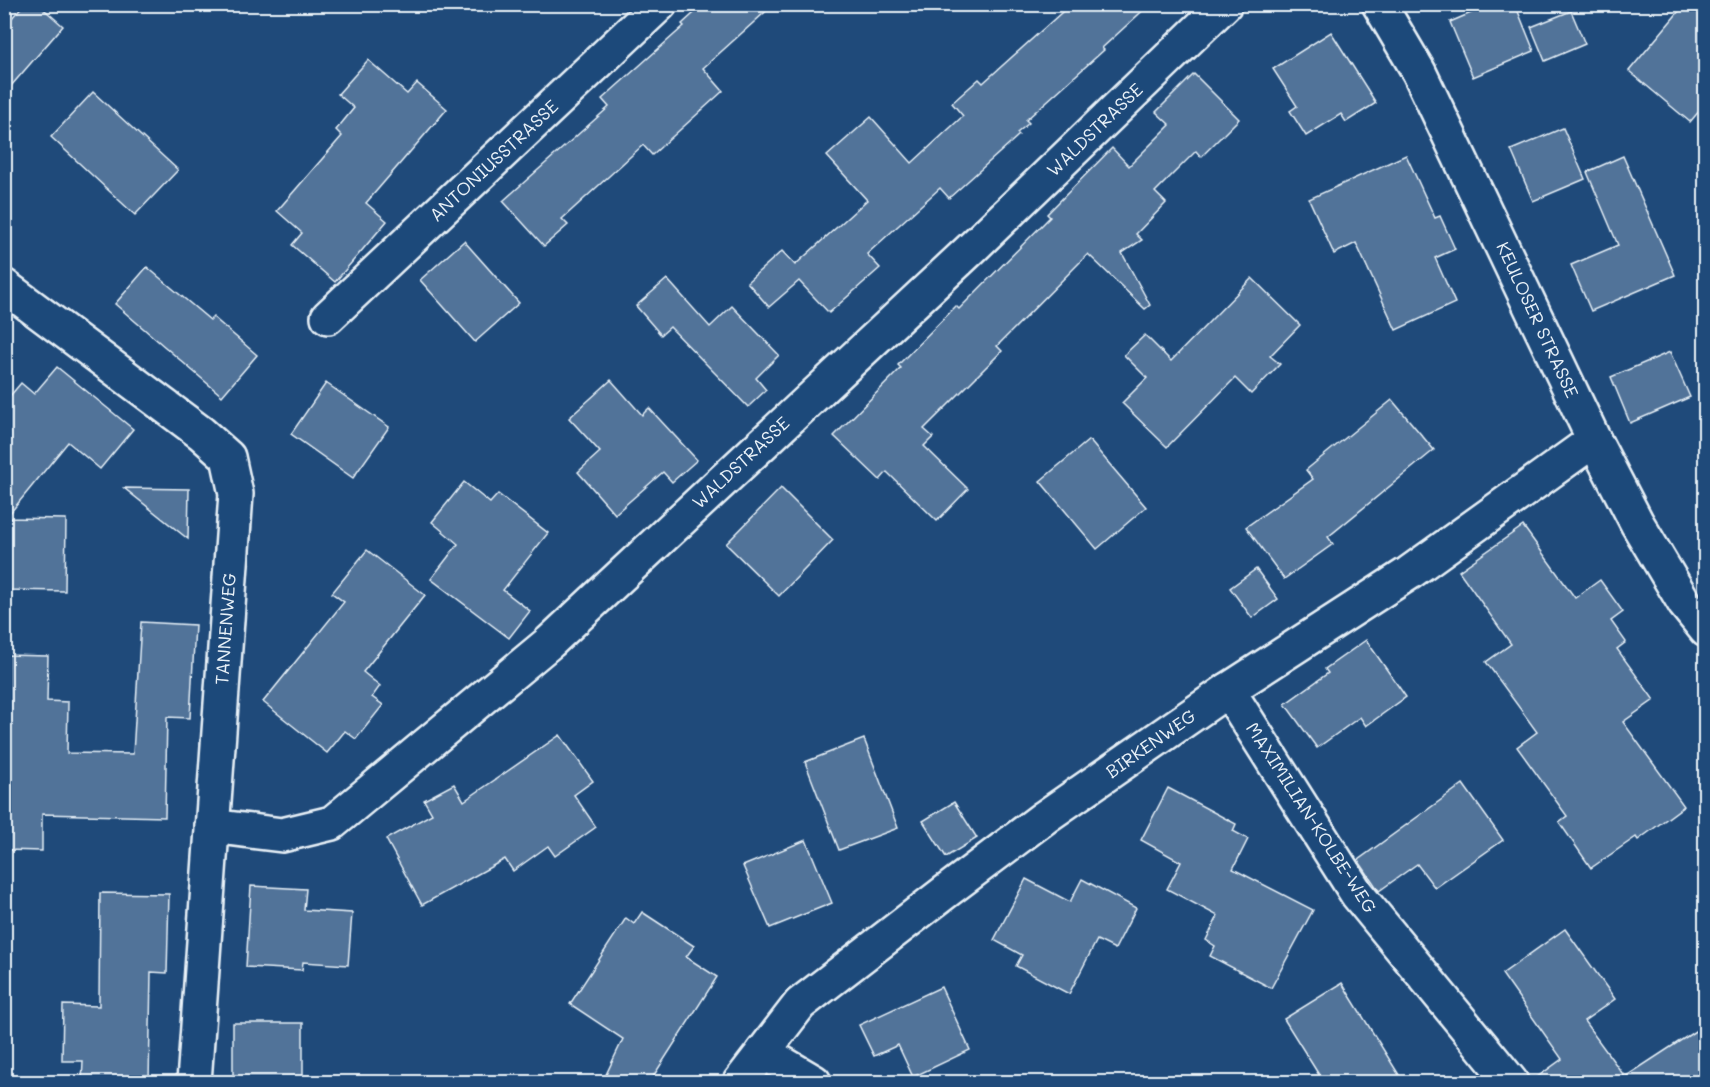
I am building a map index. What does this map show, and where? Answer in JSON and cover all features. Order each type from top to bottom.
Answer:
[{"type":"street","name":"ANTONIUSSTRASSE","points":[[328,317],[660,4]]},
{"type":"street","name":"WALDSTRASSE","points":[[212,826],[282,835],[332,823],[550,642],[971,249],[1225,4]]},
{"type":"street","name":"KEULOSER STRASSE","points":[[1379,4],[1419,72],[1594,440],[1637,523],[1685,604],[1706,630]]},
{"type":"street","name":"TANNENWEG","points":[[4,286],[201,434],[228,457],[236,494],[194,1083]]},
{"type":"street","name":"BIRKENWEG","points":[[740,1083],[800,1004],[1045,818],[1228,690],[1409,573],[1594,440]]},
{"type":"street","name":"MAXIMILIAN-KOLBE-WEG","points":[[1228,690],[1357,894],[1511,1083]]},
{"type":"street","points":[[763,1052],[814,1083]]},
{"type":"building","points":[[24,4],[38,4],[63,26],[4,94],[4,27]]},
{"type":"building","points":[[704,4],[774,4],[703,68],[723,91],[652,155],[643,145],[562,219],[568,225],[544,246],[503,201],[609,107],[602,99],[684,26],[682,24]]},
{"type":"building","points":[[1071,4],[1150,4],[1102,48],[1104,50],[1026,120],[1029,123],[1017,133],[1019,135],[949,198],[940,188],[867,254],[880,268],[829,313],[799,281],[769,307],[747,282],[782,251],[795,265],[867,200],[827,156],[871,117],[912,163],[963,116],[952,103],[979,79],[983,83]]},
{"type":"building","points":[[1492,4],[1515,4],[1534,51],[1473,77],[1450,22]]},
{"type":"building","points":[[1685,4],[1706,4],[1706,103],[1690,122],[1629,71]]},
{"type":"building","points":[[1571,11],[1585,44],[1545,61],[1531,27]]},
{"type":"building","points":[[1331,32],[1376,103],[1346,122],[1341,114],[1306,136],[1290,111],[1297,106],[1273,69]]},
{"type":"building","points":[[368,60],[407,94],[417,83],[447,109],[366,203],[387,221],[335,282],[292,245],[302,233],[277,211],[342,136],[336,130],[354,108],[338,94]]},
{"type":"building","points":[[1194,74],[1239,119],[1201,157],[1196,151],[1155,192],[1166,203],[1136,234],[1142,240],[1122,253],[1150,305],[1145,309],[1088,254],[997,346],[1002,351],[924,429],[933,437],[924,446],[968,489],[937,521],[887,472],[880,480],[834,436],[901,368],[898,365],[956,306],[959,309],[1050,217],[1047,214],[1112,148],[1129,166],[1170,125],[1156,112]]},
{"type":"building","points":[[93,92],[178,170],[135,215],[51,137]]},
{"type":"building","points":[[1563,128],[1585,179],[1533,201],[1511,150]]},
{"type":"building","points":[[1406,155],[1435,218],[1440,216],[1455,249],[1435,258],[1455,303],[1396,330],[1356,243],[1334,254],[1309,199]]},
{"type":"building","points":[[1623,156],[1675,275],[1591,311],[1571,265],[1618,245],[1587,172]]},
{"type":"building","points":[[464,241],[519,303],[475,342],[420,280]]},
{"type":"building","points":[[147,267],[210,320],[213,317],[257,355],[222,396],[115,304]]},
{"type":"building","points":[[1252,278],[1300,325],[1270,356],[1280,364],[1251,394],[1235,378],[1167,447],[1122,403],[1147,378],[1124,355],[1145,335],[1171,361]]},
{"type":"building","points":[[667,279],[710,327],[732,306],[779,355],[756,378],[766,390],[748,407],[670,327],[661,335],[636,306]]},
{"type":"building","points":[[1670,352],[1690,397],[1630,423],[1611,377]]},
{"type":"building","points":[[57,367],[133,429],[100,469],[68,442],[6,518],[66,519],[65,591],[4,590],[4,403],[21,383],[34,394]]},
{"type":"building","points":[[611,380],[642,415],[649,408],[697,460],[672,482],[663,472],[615,514],[578,472],[600,452],[569,418]]},
{"type":"building","points":[[326,383],[389,427],[353,478],[291,434]]},
{"type":"building","points":[[1392,400],[1434,450],[1328,537],[1333,544],[1284,579],[1246,527],[1313,479],[1306,470]]},
{"type":"building","points":[[1089,440],[1146,507],[1097,549],[1040,481]]},
{"type":"building","points":[[464,482],[490,503],[498,494],[548,533],[503,590],[530,611],[509,638],[431,579],[458,544],[432,522]]},
{"type":"building","points":[[124,488],[189,489],[188,539]]},
{"type":"building","points":[[781,488],[833,540],[779,596],[726,544]]},
{"type":"building","points":[[1523,526],[1575,598],[1600,580],[1623,612],[1611,621],[1626,642],[1617,649],[1654,700],[1623,722],[1684,806],[1638,840],[1636,837],[1591,868],[1559,822],[1567,816],[1517,747],[1537,732],[1486,662],[1511,644],[1459,571]]},
{"type":"building","points":[[367,550],[425,595],[363,672],[380,686],[372,697],[383,705],[356,739],[345,731],[327,753],[263,702],[344,602],[332,593]]},
{"type":"building","points":[[1256,569],[1278,599],[1252,618],[1230,588]]},
{"type":"building","points":[[141,622],[195,625],[190,718],[167,717],[165,817],[42,814],[42,851],[4,850],[4,655],[48,656],[47,701],[68,702],[67,753],[133,754]]},
{"type":"building","points":[[1366,640],[1406,697],[1366,726],[1360,717],[1317,748],[1285,704],[1328,673],[1325,669]]},
{"type":"building","points":[[560,735],[593,781],[574,795],[596,827],[555,856],[548,846],[513,871],[505,859],[422,905],[386,839],[432,814],[424,800],[454,784],[464,801]]},
{"type":"building","points":[[864,739],[898,828],[839,850],[805,762]]},
{"type":"building","points":[[1463,784],[1503,840],[1435,888],[1417,864],[1379,891],[1358,860]]},
{"type":"building","points":[[1168,788],[1236,824],[1233,831],[1248,839],[1233,869],[1313,910],[1271,988],[1210,956],[1215,946],[1206,940],[1218,916],[1167,889],[1181,862],[1141,840]]},
{"type":"building","points":[[954,802],[977,838],[946,857],[923,821]]},
{"type":"building","points":[[806,840],[832,903],[770,928],[743,866]]},
{"type":"building","points":[[1026,879],[1070,902],[1082,879],[1136,908],[1115,949],[1097,940],[1069,994],[1016,966],[1022,955],[994,940]]},
{"type":"building","points":[[251,886],[306,889],[304,910],[352,913],[348,965],[303,962],[302,970],[246,967]]},
{"type":"building","points":[[100,893],[169,894],[167,973],[151,972],[149,1083],[82,1083],[83,1061],[62,1061],[63,1005],[99,1006]]},
{"type":"building","points":[[642,912],[694,946],[686,957],[717,977],[649,1083],[602,1083],[623,1039],[570,1004],[626,918],[634,924]]},
{"type":"building","points":[[1565,929],[1615,999],[1584,1021],[1625,1077],[1706,1024],[1706,1083],[1529,1083],[1562,1059],[1502,974]]},
{"type":"building","points":[[1342,983],[1404,1083],[1324,1083],[1284,1019]]},
{"type":"building","points":[[941,987],[970,1050],[913,1077],[898,1045],[874,1056],[859,1025]]},
{"type":"building","points":[[233,1023],[303,1023],[303,1083],[233,1083]]}]
